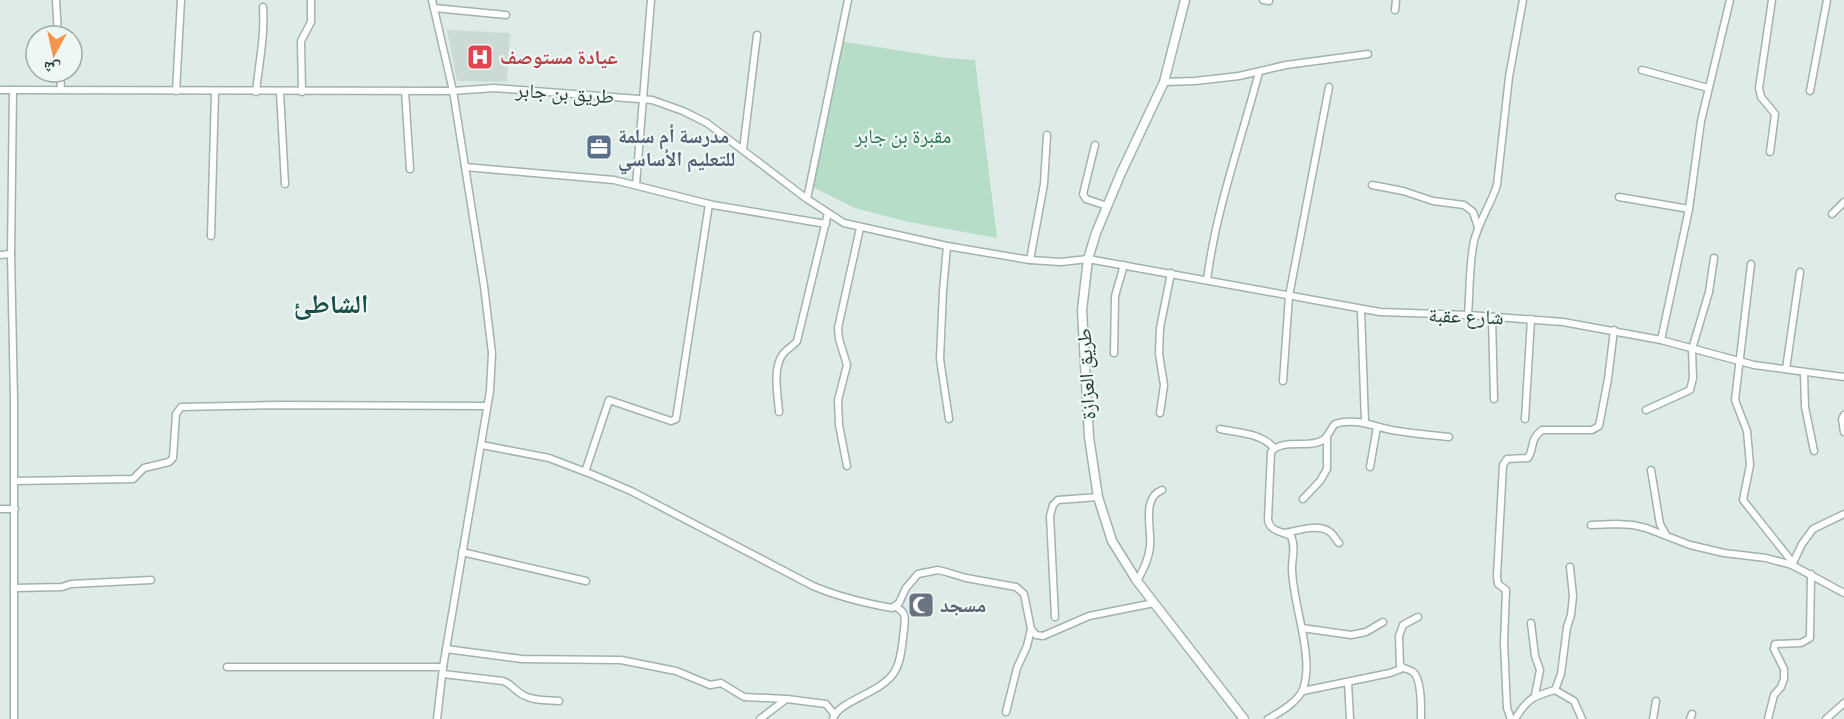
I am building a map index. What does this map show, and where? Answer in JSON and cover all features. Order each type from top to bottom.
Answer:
[{"type":"street","points":[[56,0],[57,24]]},
{"type":"street","points":[[176,91],[181,0]]},
{"type":"street","points":[[302,92],[302,41],[311,22],[311,0]]},
{"type":"street","points":[[432,0],[453,91],[492,353],[482,445],[436,708],[437,719]]},
{"type":"street","points":[[636,185],[651,0]]},
{"type":"street","points":[[807,199],[849,0]]},
{"type":"street","name":"طريق العزازة","points":[[1185,0],[1164,82],[1107,206],[1088,259],[1082,310],[1089,437],[1098,497],[1112,541],[1137,581],[1244,719]]},
{"type":"street","points":[[1395,10],[1396,0]]},
{"type":"street","points":[[1468,315],[1473,243],[1497,185],[1509,77],[1523,0]]},
{"type":"street","points":[[1661,340],[1689,209],[1701,121],[1730,0]]},
{"type":"street","points":[[1770,152],[1775,114],[1761,97],[1759,88],[1772,0]]},
{"type":"street","points":[[1810,90],[1827,0]]},
{"type":"street","points":[[256,92],[260,44],[264,32],[263,7]]},
{"type":"street","points":[[434,8],[506,15]]},
{"type":"street","points":[[743,150],[757,36]]},
{"type":"street","points":[[1164,82],[1239,76],[1286,66],[1368,54]]},
{"type":"street","points":[[1642,70],[1708,88]]},
{"type":"street","points":[[1207,280],[1217,221],[1259,72]]},
{"type":"street","points":[[61,84],[61,90]]},
{"type":"street","points":[[1283,381],[1289,296],[1329,87]]},
{"type":"street","name":"طريق بن جابر","points":[[0,90],[302,92],[453,91],[494,88],[644,98],[696,117],[807,199],[844,223],[947,246],[1030,260],[1061,262],[1088,259]]},
{"type":"street","points":[[13,90],[11,254],[15,482],[14,719]]},
{"type":"street","points":[[405,91],[410,169]]},
{"type":"street","points":[[212,236],[215,92]]},
{"type":"street","points":[[280,92],[285,184]]},
{"type":"street","points":[[1030,260],[1044,184],[1047,135]]},
{"type":"street","points":[[1095,145],[1083,194],[1086,199],[1107,206]]},
{"type":"street","points":[[465,167],[591,178],[636,185],[709,204],[826,224]]},
{"type":"street","points":[[1372,185],[1403,191],[1433,201],[1464,205],[1473,212],[1478,227]]},
{"type":"street","points":[[1619,197],[1689,209]]},
{"type":"street","points":[[1832,214],[1844,202]]},
{"type":"street","points":[[585,472],[609,400],[674,422],[677,417],[709,204]]},
{"type":"street","points":[[779,412],[777,372],[783,355],[797,341],[828,213]]},
{"type":"street","points":[[847,466],[838,425],[838,400],[847,364],[838,328],[860,228]]},
{"type":"street","points":[[947,246],[940,359],[949,419]]},
{"type":"street","points":[[0,255],[11,254]]},
{"type":"street","points":[[1646,410],[1690,390],[1693,378],[1692,348],[1708,292],[1714,258]]},
{"type":"street","name":"شارع عقبة","points":[[1088,259],[1361,310],[1563,322],[1661,340],[1754,365],[1844,377]]},
{"type":"street","points":[[1751,264],[1735,400],[1747,430],[1750,465],[1743,500],[1792,564]]},
{"type":"street","points":[[1114,352],[1115,296],[1124,265]]},
{"type":"street","points":[[1786,369],[1800,272]]},
{"type":"street","points":[[1160,413],[1164,386],[1159,354],[1160,328],[1172,273]]},
{"type":"street","points":[[1361,310],[1365,422]]},
{"type":"street","points":[[1492,316],[1494,399]]},
{"type":"street","points":[[1525,419],[1531,319]]},
{"type":"street","points":[[1582,719],[1574,701],[1554,690],[1535,695],[1513,719],[1507,708],[1504,643],[1506,590],[1498,584],[1497,576],[1503,465],[1507,459],[1528,458],[1531,455],[1532,441],[1542,430],[1592,430],[1599,426],[1614,330]]},
{"type":"street","points":[[1804,372],[1805,407],[1814,451]]},
{"type":"street","points":[[15,482],[133,479],[144,468],[173,459],[176,414],[182,407],[487,406]]},
{"type":"street","points":[[1844,415],[1844,432]]},
{"type":"street","points":[[1274,448],[1321,442],[1335,424],[1341,422],[1365,422],[1377,427],[1449,437]]},
{"type":"street","points":[[1370,467],[1377,427]]},
{"type":"street","points":[[1220,429],[1267,440],[1274,448]]},
{"type":"street","points":[[1303,499],[1328,469],[1327,437]]},
{"type":"street","points":[[446,649],[522,659],[621,660],[676,671],[710,685],[721,683],[744,697],[826,704],[834,716],[839,709],[869,694],[894,673],[901,652],[906,616],[903,610],[832,594],[746,552],[631,491],[585,472],[549,458],[482,445]]},
{"type":"street","points":[[1274,448],[1270,456],[1268,520],[1269,525],[1275,530],[1291,536],[1294,543],[1292,569],[1302,628],[1306,675],[1303,691]]},
{"type":"street","points":[[1651,470],[1660,524],[1666,536]]},
{"type":"street","points":[[1137,581],[1147,560],[1151,544],[1149,515],[1151,500],[1157,492],[1162,490]]},
{"type":"street","points":[[1055,618],[1050,516],[1053,505],[1058,500],[1098,497]]},
{"type":"street","points":[[0,509],[15,509]]},
{"type":"street","points":[[1792,564],[1813,529],[1844,514]]},
{"type":"street","points":[[1591,525],[1633,525],[1680,542],[1724,553],[1792,564],[1844,593]]},
{"type":"street","points":[[1285,533],[1310,528],[1320,529],[1329,531],[1339,543]]},
{"type":"street","points":[[462,552],[586,581]]},
{"type":"street","points":[[1554,690],[1561,674],[1567,627],[1571,615],[1573,596],[1569,567]]},
{"type":"street","points":[[896,607],[906,588],[918,574],[938,570],[966,578],[1016,587],[1024,594],[1031,629],[1027,646],[1017,668],[1006,712]]},
{"type":"street","points":[[1768,719],[1772,701],[1784,679],[1784,669],[1774,649],[1775,644],[1801,643],[1810,638],[1811,574]]},
{"type":"street","points":[[14,588],[151,580]]},
{"type":"street","points":[[1031,629],[1036,634],[1049,634],[1089,616],[1154,603]]},
{"type":"street","points":[[1402,668],[1400,666],[1400,636],[1403,625],[1418,617]]},
{"type":"street","points":[[1302,628],[1351,635],[1366,632],[1383,622]]},
{"type":"street","points":[[1531,623],[1535,656],[1540,670],[1535,695]]},
{"type":"street","points":[[227,667],[443,670],[503,681],[522,695],[559,701]]},
{"type":"street","points":[[1268,719],[1284,710],[1303,691],[1390,674],[1402,668],[1412,671],[1417,677],[1421,699],[1421,719]]},
{"type":"street","points":[[1348,682],[1350,719]]},
{"type":"street","points":[[760,719],[787,699]]},
{"type":"street","points":[[1653,719],[1656,702]]},
{"type":"street","points":[[1826,719],[1844,703]]},
{"type":"shaded area","name":"عيادة مستوصف","points":[[447,30],[510,33],[507,82],[457,81]]},
{"type":"green space","name":"مقبرة بن جابر","points":[[839,41],[946,58],[975,60],[997,238],[909,222],[855,208],[809,185]]},
{"type":"place","name":"عيادة مستوصف","points":[[480,57]]},
{"type":"place","name":"مدرسة أم سلمة للتعليم الأساسي","points":[[599,147]]},
{"type":"place","name":"مسجد","points":[[921,605]]},
{"type":"district","name":"الشاطئ","points":[[331,304]]}]
